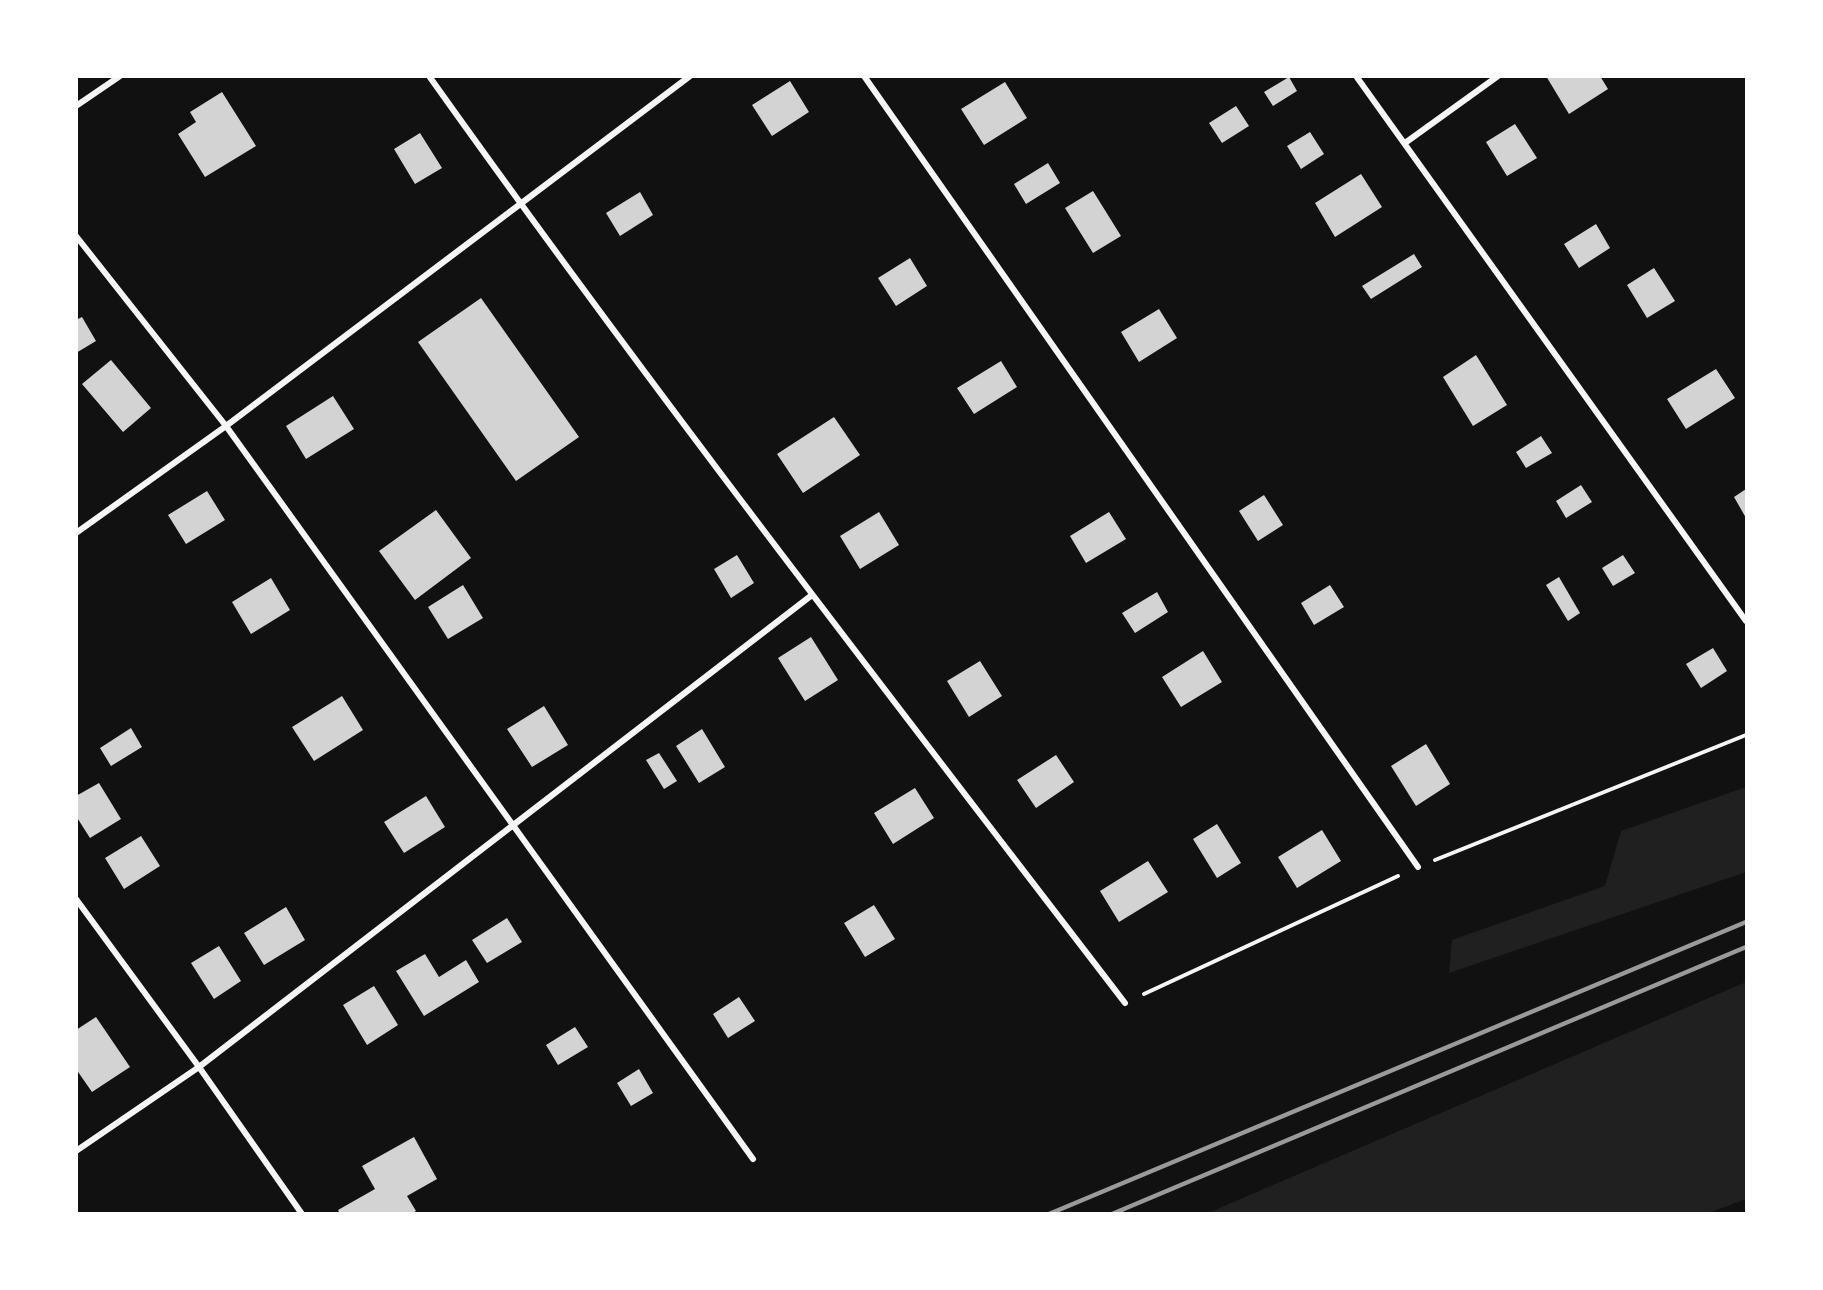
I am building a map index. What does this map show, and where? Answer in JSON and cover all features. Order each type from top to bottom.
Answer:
[{"type":"street","points":[[76,106],[120,76]]},
{"type":"street","points":[[429,76],[519,204],[812,595],[1125,1003]]},
{"type":"street","points":[[76,533],[226,426],[690,76]]},
{"type":"street","points":[[864,76],[1418,867]]},
{"type":"street","points":[[1356,76],[1746,621]]},
{"type":"street","points":[[1405,143],[1498,76]]},
{"type":"street","points":[[76,236],[226,426],[753,1159]]},
{"type":"street","points":[[76,1151],[199,1067],[812,595]]},
{"type":"street","points":[[76,898],[302,1214]]},
{"type":"shaded area","points":[[1746,787],[1746,872],[1449,973],[1452,940],[1605,886],[1621,831]]},
{"type":"shaded area","points":[[1746,982],[1746,1199],[1706,1214],[1208,1213]]},
{"type":"building","points":[[1546,76],[1600,76],[1608,89],[1569,114]]},
{"type":"building","points":[[1289,77],[1297,91],[1273,106],[1264,92]]},
{"type":"building","points":[[790,81],[809,112],[772,136],[752,105]]},
{"type":"building","points":[[1005,82],[1027,118],[984,145],[961,109]]},
{"type":"building","points":[[222,92],[256,146],[205,177],[178,134],[196,122],[190,112]]},
{"type":"building","points":[[1236,106],[1249,126],[1222,143],[1209,123]]},
{"type":"building","points":[[1515,124],[1537,158],[1507,176],[1486,142]]},
{"type":"building","points":[[1310,132],[1324,154],[1301,169],[1287,146]]},
{"type":"building","points":[[420,133],[442,168],[415,184],[394,149]]},
{"type":"building","points":[[1048,163],[1060,183],[1026,204],[1014,184]]},
{"type":"building","points":[[1361,174],[1382,207],[1335,237],[1315,203]]},
{"type":"building","points":[[1093,191],[1121,236],[1093,253],[1065,208]]},
{"type":"building","points":[[640,192],[653,215],[620,236],[606,213]]},
{"type":"building","points":[[1596,224],[1610,248],[1579,268],[1564,244]]},
{"type":"building","points":[[1414,254],[1422,267],[1371,299],[1362,286]]},
{"type":"building","points":[[910,258],[927,286],[896,306],[878,278]]},
{"type":"building","points":[[1654,268],[1675,301],[1647,318],[1627,285]]},
{"type":"building","points":[[481,298],[579,437],[516,481],[418,342]]},
{"type":"building","points":[[1159,309],[1177,338],[1139,362],[1121,332]]},
{"type":"building","points":[[82,317],[96,341],[76,353],[76,320]]},
{"type":"building","points":[[1476,355],[1507,405],[1473,426],[1443,377]]},
{"type":"building","points":[[111,360],[151,408],[123,432],[82,384]]},
{"type":"building","points":[[1001,361],[1017,387],[974,414],[957,388]]},
{"type":"building","points":[[1716,369],[1735,398],[1686,429],[1667,399]]},
{"type":"building","points":[[333,396],[354,429],[306,459],[286,426]]},
{"type":"building","points":[[834,417],[860,455],[803,493],[777,454]]},
{"type":"building","points":[[1541,436],[1552,453],[1526,468],[1516,452]]},
{"type":"building","points":[[1581,485],[1592,502],[1566,518],[1556,501]]},
{"type":"building","points":[[1746,489],[1746,518],[1734,497]]},
{"type":"building","points":[[207,491],[225,520],[186,544],[168,515]]},
{"type":"building","points":[[1264,495],[1283,525],[1258,541],[1239,511]]},
{"type":"building","points":[[436,510],[471,558],[415,600],[379,551]]},
{"type":"building","points":[[879,512],[899,545],[860,569],[840,536]]},
{"type":"building","points":[[1109,512],[1126,539],[1086,563],[1070,536]]},
{"type":"building","points":[[737,555],[754,583],[731,598],[714,569]]},
{"type":"building","points":[[1623,555],[1635,573],[1613,586],[1602,568]]},
{"type":"building","points":[[1559,577],[1580,613],[1568,621],[1546,585]]},
{"type":"building","points":[[271,578],[290,610],[251,634],[232,602]]},
{"type":"building","points":[[463,585],[483,618],[448,639],[428,607]]},
{"type":"building","points":[[1330,585],[1344,607],[1314,625],[1301,603]]},
{"type":"building","points":[[1157,592],[1168,612],[1135,633],[1122,613]]},
{"type":"building","points":[[811,637],[838,680],[805,701],[778,658]]},
{"type":"building","points":[[1713,648],[1727,671],[1701,688],[1686,664]]},
{"type":"building","points":[[1203,651],[1222,682],[1181,707],[1162,677]]},
{"type":"building","points":[[980,661],[1002,696],[969,717],[947,681]]},
{"type":"building","points":[[342,696],[363,730],[314,761],[292,727]]},
{"type":"building","points":[[544,706],[568,745],[532,767],[507,729]]},
{"type":"building","points":[[131,728],[142,747],[111,766],[100,748]]},
{"type":"building","points":[[702,729],[725,767],[699,783],[676,746]]},
{"type":"building","points":[[1426,744],[1450,784],[1416,806],[1391,766]]},
{"type":"building","points":[[659,753],[677,781],[664,789],[646,760]]},
{"type":"building","points":[[1056,755],[1074,782],[1036,808],[1017,780]]},
{"type":"building","points":[[99,783],[121,819],[90,838],[76,816],[76,796]]},
{"type":"building","points":[[915,788],[934,818],[893,844],[874,813]]},
{"type":"building","points":[[426,796],[445,827],[404,853],[384,822]]},
{"type":"building","points":[[1217,824],[1241,863],[1217,878],[1193,839]]},
{"type":"building","points":[[1322,830],[1341,861],[1297,888],[1278,857]]},
{"type":"building","points":[[141,836],[160,866],[124,889],[105,858]]},
{"type":"building","points":[[1148,861],[1168,892],[1119,922],[1100,891]]},
{"type":"building","points":[[874,905],[895,939],[865,957],[844,923]]},
{"type":"building","points":[[286,907],[305,940],[264,965],[244,933]]},
{"type":"building","points":[[507,918],[522,942],[487,963],[472,940]]},
{"type":"building","points":[[219,946],[241,981],[214,999],[191,963]]},
{"type":"building","points":[[425,954],[439,977],[466,960],[479,982],[424,1016],[396,971]]},
{"type":"building","points":[[374,986],[398,1025],[367,1045],[343,1005]]},
{"type":"building","points":[[739,997],[755,1021],[728,1038],[713,1014]]},
{"type":"building","points":[[96,1017],[130,1067],[92,1092],[76,1069],[76,1030]]},
{"type":"building","points":[[575,1027],[588,1047],[558,1065],[546,1045]]},
{"type":"building","points":[[639,1069],[653,1093],[631,1106],[617,1083]]},
{"type":"building","points":[[414,1137],[437,1179],[407,1196],[416,1211],[411,1214],[340,1214],[338,1210],[375,1189],[362,1166]]},
{"type":"railway","points":[[1049,1214],[1746,922]]},
{"type":"railway","points":[[1112,1214],[1746,947]]}]
